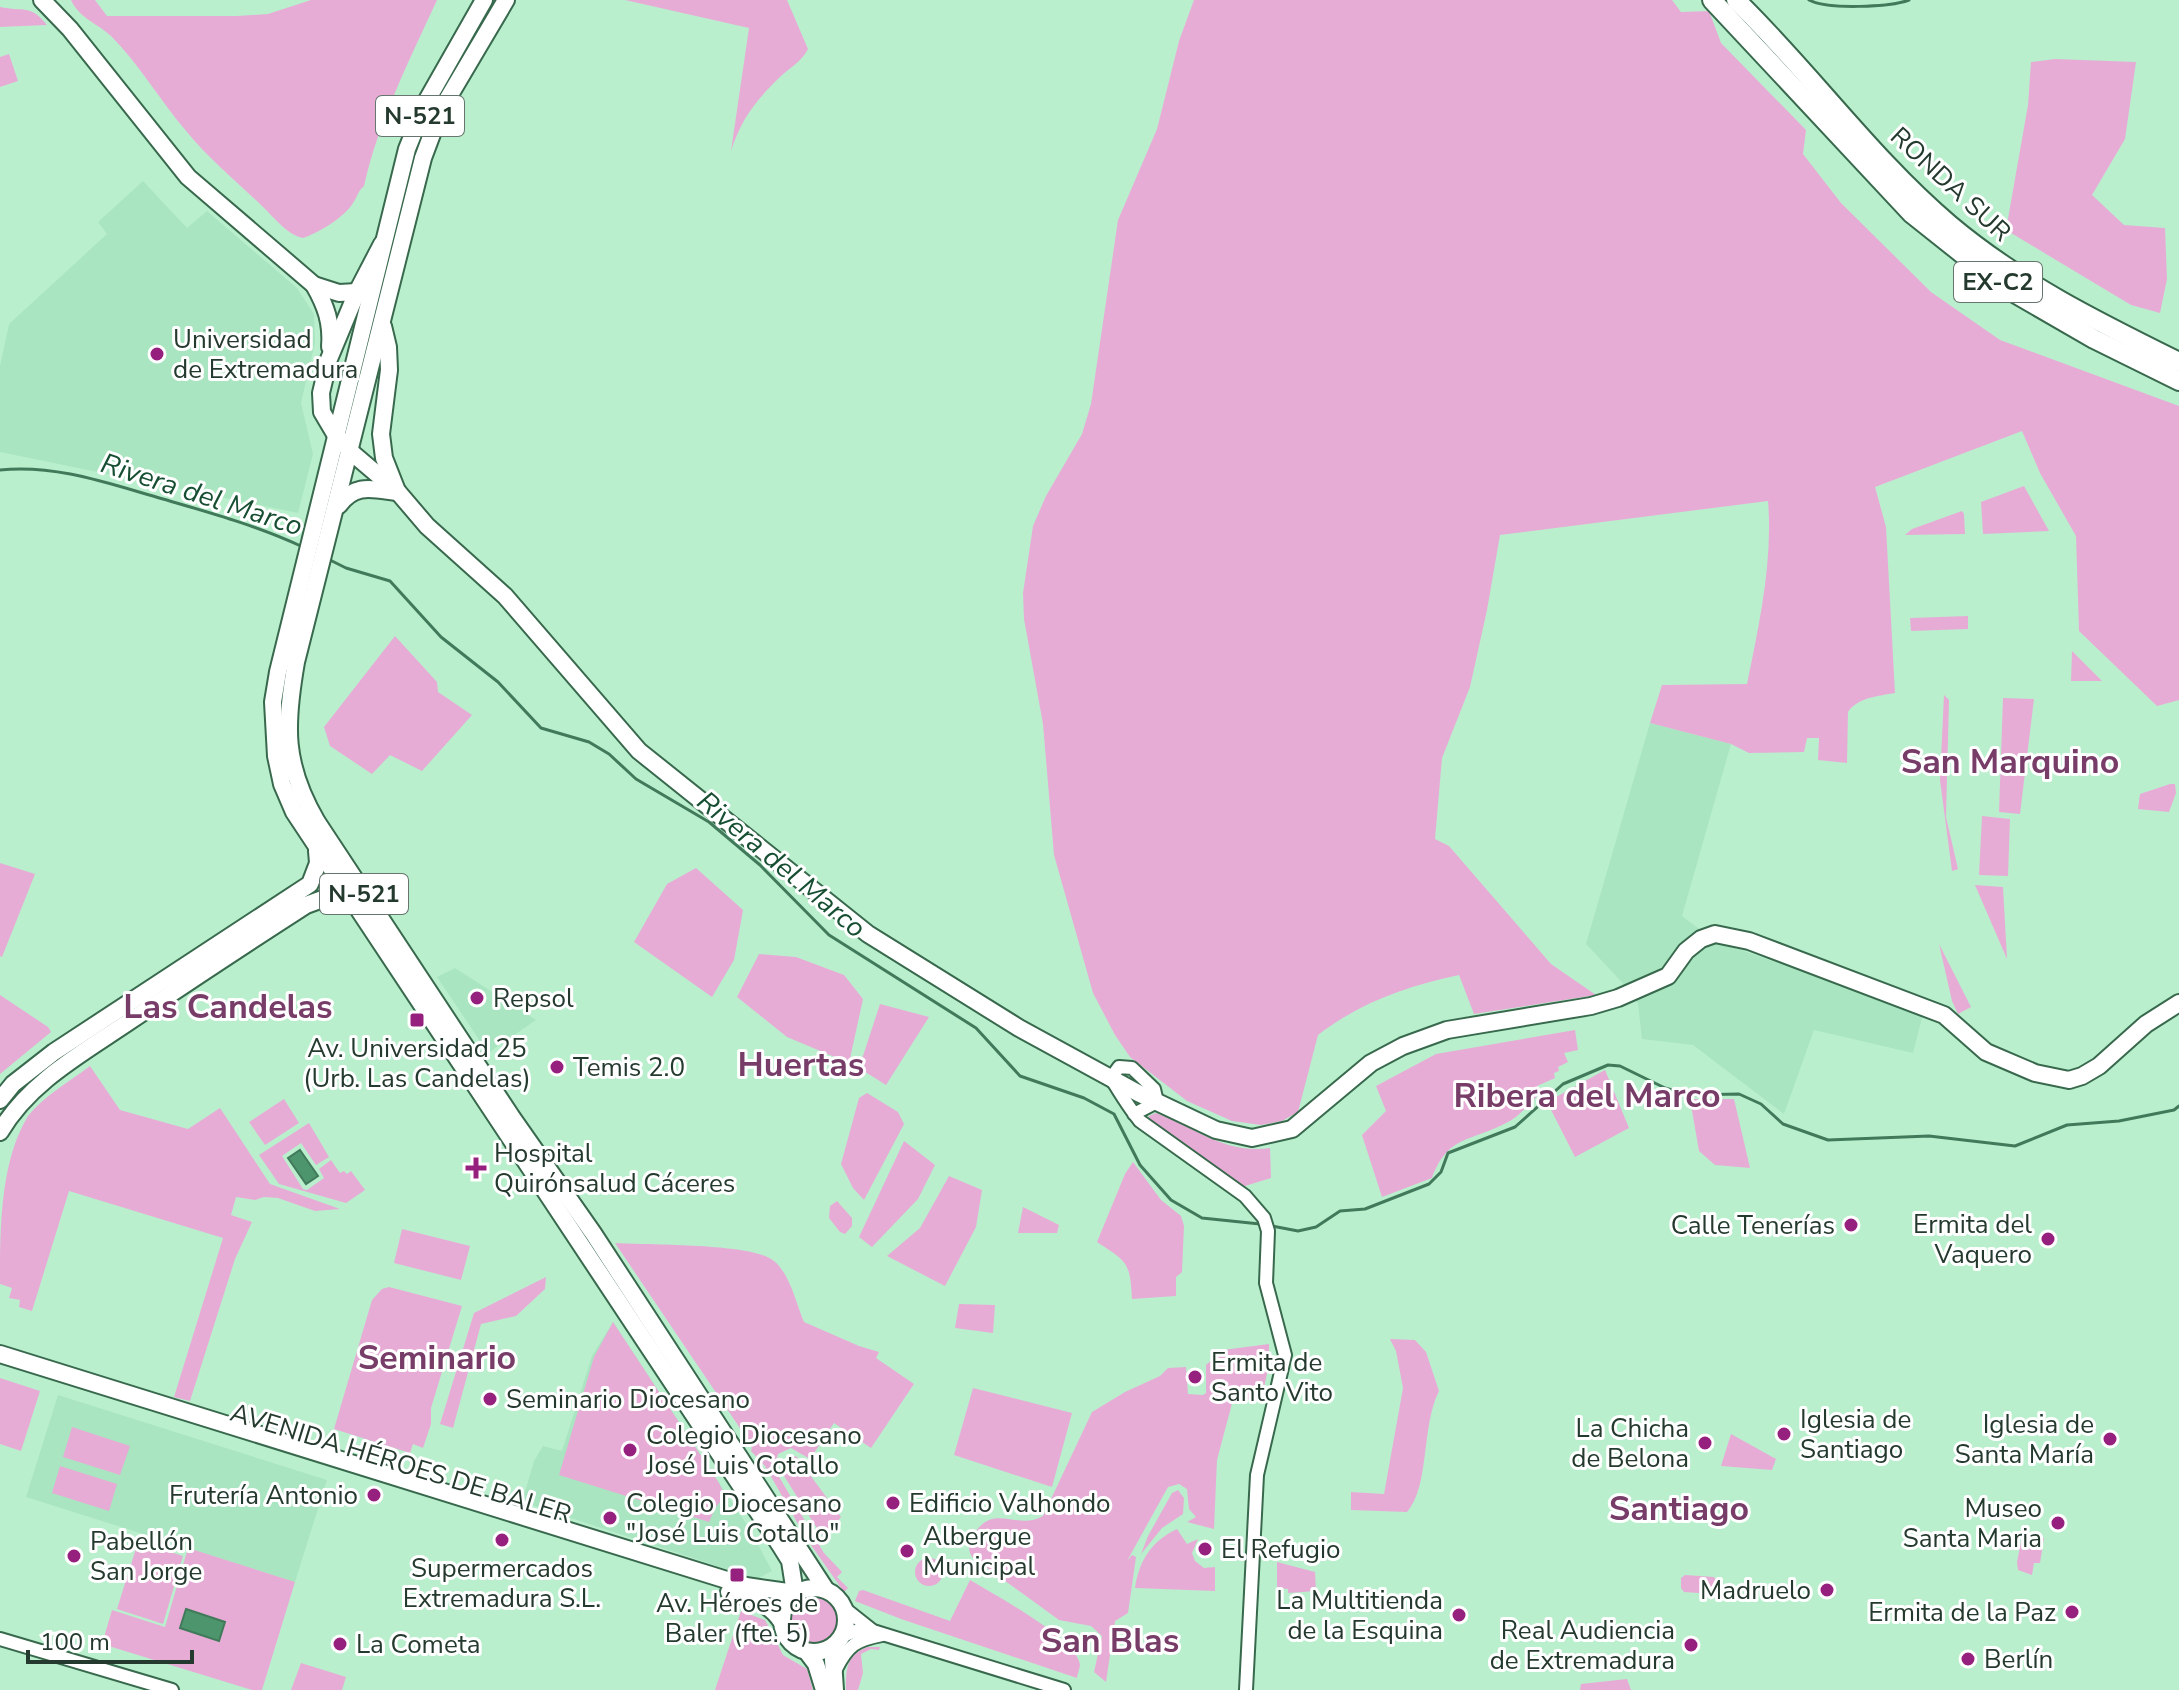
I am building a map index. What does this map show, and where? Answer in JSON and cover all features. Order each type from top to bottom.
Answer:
[{"type":"highway","name":"EX-C2","points":[[1712,0],[1852,138]]},
{"type":"highway","name":"EX-C2","points":[[1736,0],[1765,28],[1852,138]]},
{"type":"highway","name":"RONDA SUR","points":[[1852,138],[1948,223],[2008,270],[2081,313],[2179,362]]},
{"type":"highway","name":"RONDA SUR","points":[[1852,138],[1912,214],[2004,287],[2094,339],[2179,381]]},
{"type":"main road","points":[[42,0],[70,29],[188,177],[363,331],[376,346],[389,370]]},
{"type":"main road","points":[[59,0],[70,29]]},
{"type":"main road","name":"N-521","points":[[317,851],[282,784],[273,728],[278,672],[407,149],[426,102],[484,0]]},
{"type":"main road","name":"N-521","points":[[506,0],[441,110],[423,158],[296,662],[287,711],[288,743],[294,773],[304,799],[406,960],[593,1233],[826,1590]]},
{"type":"main road","points":[[329,359],[357,292],[382,244]]},
{"type":"main road","points":[[314,285],[339,293],[357,292]]},
{"type":"main road","points":[[314,285],[327,307],[332,331],[321,393],[329,459]]},
{"type":"main road","points":[[382,323],[389,370],[381,434],[384,458],[398,492]]},
{"type":"main road","points":[[329,359],[376,346]]},
{"type":"main road","points":[[335,434],[355,433],[375,422],[386,403]]},
{"type":"main road","points":[[322,412],[351,452],[398,492],[427,526],[505,596],[639,751],[868,934],[1019,1028],[1111,1078],[1146,1108],[1252,1138],[1276,1134],[1292,1129],[1371,1063],[1403,1046],[1447,1030],[1591,1006],[1618,998],[1668,976],[1686,951],[1701,939],[1715,934],[1749,941],[1944,1015],[1986,1052],[2035,1073],[2069,1080],[2099,1066],[2146,1024],[2179,1003]]},
{"type":"main road","points":[[335,513],[381,434]]},
{"type":"main road","points":[[348,493],[360,489],[398,492]]},
{"type":"main road","points":[[317,851],[349,898]]},
{"type":"main road","points":[[0,1100],[21,1077],[54,1052],[310,884],[318,863],[317,851]]},
{"type":"main road","points":[[0,1132],[21,1101],[39,1084],[156,1004],[306,905],[328,897],[349,898]]},
{"type":"main road","name":"N-521","points":[[349,898],[790,1561],[795,1593]]},
{"type":"main road","name":"AVENIDA HÉROES DE BALER","points":[[0,1354],[746,1586],[795,1593]]},
{"type":"main road","name":"AVENIDA HÉROES DE BALER","points":[[0,1362],[766,1604],[781,1621]]},
{"type":"main road","points":[[762,1589],[773,1585],[783,1573],[782,1549]]},
{"type":"main road","points":[[816,1588],[826,1590],[844,1608],[846,1624],[833,1654],[829,1683],[807,1652],[792,1644],[783,1629],[781,1621],[788,1601],[795,1593],[816,1588]]},
{"type":"main road","points":[[807,1652],[818,1652],[839,1640]]},
{"type":"street","points":[[1111,1078],[1146,1108],[1147,1126],[1245,1196],[1264,1218],[1268,1231],[1266,1283],[1285,1355],[1257,1475],[1246,1690]]},
{"type":"street","points":[[844,1608],[879,1632]]},
{"type":"street","points":[[839,1640],[855,1631],[879,1632],[1064,1690]]},
{"type":"street","points":[[829,1683],[847,1649],[879,1632]]},
{"type":"street","points":[[0,1639],[172,1690]]},
{"type":"shaded area","points":[[71,0],[95,0],[107,16],[237,16],[268,14],[311,0],[437,0],[386,114],[364,186],[344,214],[303,238],[280,224],[204,151],[121,47],[79,12]]},
{"type":"shaded area","points":[[625,0],[787,0],[808,49],[757,101],[731,151],[749,28]]},
{"type":"shaded area","points":[[1194,0],[1672,0],[1681,12],[1709,11],[1721,43],[1806,130],[1803,154],[1841,203],[1931,292],[2000,340],[2179,406],[2179,700],[2157,706],[2079,631],[2076,536],[2040,473],[2022,431],[1875,487],[1886,527],[1895,693],[1863,700],[1848,712],[1847,763],[1818,760],[1819,738],[1807,738],[1804,752],[1749,753],[1731,744],[1650,723],[1662,685],[1747,684],[1767,570],[1768,501],[1500,535],[1470,687],[1442,758],[1435,839],[1449,846],[1551,964],[1596,995],[1474,1014],[1459,975],[1440,979],[1368,1004],[1318,1035],[1298,1112],[1282,1121],[1261,1125],[1232,1121],[1187,1101],[1130,1057],[1093,993],[1054,855],[1043,724],[1024,619],[1023,593],[1033,526],[1046,496],[1082,434],[1091,404],[1118,220],[1157,129],[1179,41]]},
{"type":"shaded area","points":[[0,7],[31,11],[47,25],[0,27]]},
{"type":"shaded area","points":[[9,54],[18,81],[0,87],[0,57]]},
{"type":"shaded area","points":[[2055,59],[2136,62],[2125,139],[2092,195],[2124,225],[2165,228],[2167,279],[2160,313],[2131,305],[2006,230],[2028,105],[2031,62]]},
{"type":"shaded area","name":"Universidad de Extremadura","points":[[143,181],[187,228],[207,211],[297,288],[314,314],[315,343],[301,403],[313,454],[298,513],[0,452],[0,366],[9,324],[107,234],[98,222]]},
{"type":"shaded area","points":[[2024,486],[2049,531],[1983,534],[1981,502]]},
{"type":"shaded area","points":[[1962,511],[1965,534],[1905,535],[1912,529]]},
{"type":"shaded area","points":[[1968,616],[1968,629],[1911,631],[1910,618]]},
{"type":"shaded area","points":[[395,636],[437,682],[438,692],[472,715],[422,771],[390,755],[372,774],[330,746],[324,727]]},
{"type":"shaded area","points":[[2072,651],[2102,681],[2071,681]]},
{"type":"shaded area","points":[[1944,695],[1949,700],[1946,817],[1958,869],[1952,871],[1940,780]]},
{"type":"shaded area","points":[[2003,698],[2034,699],[2020,814],[1999,812]]},
{"type":"shaded area","points":[[1650,723],[1731,744],[1682,916],[1715,941],[1923,1014],[1913,1053],[1814,1030],[1784,1114],[1693,1045],[1642,1039],[1638,1004],[1632,993],[1586,944]]},
{"type":"shaded area","points":[[2175,784],[2176,793],[2169,812],[2138,809],[2140,794]]},
{"type":"shaded area","points":[[1982,816],[2010,819],[2008,876],[1979,875]]},
{"type":"shaded area","points":[[0,863],[35,874],[2,957],[0,956]]},
{"type":"shaded area","points":[[696,868],[743,910],[734,960],[712,997],[634,942],[667,884]]},
{"type":"shaded area","points":[[1975,885],[2003,887],[2007,959]]},
{"type":"shaded area","points":[[1939,944],[1971,1007],[1958,1014],[1952,1001]]},
{"type":"shaded area","points":[[759,954],[796,957],[844,975],[863,999],[849,1063],[787,1037],[737,997]]},
{"type":"shaded area","name":"Repsol","points":[[455,968],[536,1020],[488,1053],[437,977]]},
{"type":"shaded area","points":[[0,995],[51,1032],[0,1074]]},
{"type":"shaded area","points":[[880,1004],[929,1017],[886,1085],[859,1068]]},
{"type":"shaded area","points":[[1575,1030],[1578,1050],[1564,1053],[1568,1062],[1558,1067],[1555,1078],[1537,1086],[1540,1093],[1520,1114],[1453,1147],[1438,1164],[1432,1178],[1382,1197],[1362,1135],[1386,1111],[1376,1086],[1436,1054]]},
{"type":"shaded area","points":[[90,1066],[120,1110],[188,1129],[220,1108],[270,1184],[340,1209],[315,1211],[278,1198],[255,1200],[236,1197],[231,1215],[252,1222],[235,1259],[190,1401],[174,1397],[223,1238],[69,1191],[32,1311],[19,1307],[20,1300],[9,1298],[12,1288],[0,1284],[4,1197],[19,1134],[34,1109]]},
{"type":"shaded area","points":[[1605,1070],[1629,1128],[1575,1157],[1547,1102]]},
{"type":"shaded area","points":[[867,1093],[898,1112],[904,1124],[864,1200],[853,1188],[841,1164],[859,1098]]},
{"type":"shaded area","points":[[284,1099],[299,1123],[265,1145],[249,1122]]},
{"type":"shaded area","points":[[1690,1099],[1734,1099],[1750,1168],[1715,1165],[1699,1151]]},
{"type":"shaded area","points":[[1156,1113],[1224,1144],[1253,1149],[1270,1148],[1271,1178],[1245,1186],[1238,1185],[1149,1119]]},
{"type":"shaded area","points":[[309,1123],[329,1157],[316,1165],[301,1143],[282,1156],[303,1189],[307,1190],[324,1178],[319,1169],[331,1160],[340,1173],[351,1171],[365,1190],[346,1203],[279,1184],[259,1155]]},
{"type":"shaded area","points":[[904,1141],[935,1165],[918,1199],[872,1247],[859,1237]]},
{"type":"shaded area","points":[[300,1150],[318,1176],[306,1184],[288,1158]]},
{"type":"shaded area","points":[[1133,1162],[1161,1200],[1181,1216],[1184,1226],[1182,1272],[1176,1277],[1176,1296],[1132,1299],[1125,1264],[1097,1242]]},
{"type":"shaded area","points":[[949,1176],[982,1190],[976,1227],[945,1286],[887,1256],[920,1228]]},
{"type":"shaded area","points":[[837,1201],[852,1218],[852,1226],[845,1234],[829,1218],[830,1206]]},
{"type":"shaded area","points":[[1023,1207],[1059,1225],[1057,1233],[1018,1233]]},
{"type":"shaded area","points":[[402,1229],[470,1246],[461,1280],[394,1263]]},
{"type":"shaded area","points":[[615,1243],[723,1248],[763,1255],[774,1261],[784,1273],[804,1322],[879,1352],[876,1358],[914,1384],[871,1448],[834,1423],[810,1459],[791,1448],[778,1454],[778,1475],[824,1553],[842,1572],[837,1577],[848,1588],[844,1592],[806,1538],[765,1466],[751,1451],[752,1446]]},
{"type":"shaded area","points":[[546,1277],[545,1289],[516,1316],[481,1324],[453,1428],[440,1424],[474,1313]]},
{"type":"shaded area","points":[[389,1287],[462,1306],[431,1408],[431,1424],[423,1448],[413,1444],[410,1453],[334,1429],[372,1300],[382,1289]]},
{"type":"shaded area","points":[[959,1304],[995,1305],[993,1333],[955,1328]]},
{"type":"shaded area","name":"Colegio Diocesano José Luis Cotallo","points":[[613,1322],[751,1531],[772,1571],[757,1579],[522,1502],[534,1461],[543,1446],[562,1451],[592,1356]]},
{"type":"shaded area","points":[[613,1322],[719,1483],[725,1496],[709,1522],[559,1475],[594,1357]]},
{"type":"shaded area","points":[[1390,1339],[1415,1340],[1426,1352],[1439,1391],[1433,1405],[1419,1487],[1407,1512],[1351,1510],[1351,1492],[1384,1494],[1403,1388],[1396,1351]]},
{"type":"shaded area","points":[[1269,1344],[1269,1364],[1261,1402],[1234,1396],[1217,1460],[1214,1529],[1187,1522],[1196,1517],[1189,1509],[1187,1489],[1179,1484],[1168,1487],[1127,1561],[1132,1555],[1136,1557],[1128,1613],[1115,1621],[1106,1682],[1094,1672],[1102,1636],[1091,1626],[1059,1620],[972,1557],[969,1548],[972,1537],[990,1520],[1024,1521],[1043,1516],[1092,1412],[1160,1376],[1168,1368],[1186,1367],[1188,1394],[1203,1395],[1206,1393],[1206,1365],[1213,1359],[1215,1351]]},
{"type":"shaded area","points":[[0,1378],[40,1391],[21,1451],[0,1444]]},
{"type":"shaded area","points":[[973,1388],[1072,1413],[1052,1487],[954,1455]]},
{"type":"shaded area","points":[[58,1395],[327,1480],[295,1582],[26,1497]]},
{"type":"shaded area","points":[[72,1427],[130,1446],[120,1475],[63,1457]]},
{"type":"shaded area","points":[[1731,1434],[1776,1459],[1772,1470],[1721,1466]]},
{"type":"shaded area","points":[[796,1456],[841,1517],[825,1537],[784,1476],[784,1460]]},
{"type":"shaded area","points":[[60,1466],[117,1484],[109,1511],[52,1493]]},
{"type":"shaded area","points":[[1178,1490],[1184,1498],[1183,1514],[1162,1528],[1141,1554],[1172,1493]]},
{"type":"shaded area","points":[[1177,1529],[1187,1544],[1198,1539],[1192,1553],[1195,1561],[1204,1568],[1215,1567],[1215,1591],[1135,1588],[1148,1552],[1160,1539]]},
{"type":"shaded area","points":[[2022,1536],[2044,1538],[2040,1563],[2034,1563],[2032,1575],[2018,1570]]},
{"type":"shaded area","points":[[138,1542],[183,1556],[163,1624],[117,1609]]},
{"type":"shaded area","points":[[188,1548],[295,1582],[262,1690],[252,1690],[102,1644],[112,1610],[165,1627]]},
{"type":"shaded area","points":[[929,1558],[939,1562],[943,1572],[939,1582],[929,1586],[919,1582],[915,1572],[919,1562]]},
{"type":"shaded area","points":[[1277,1562],[1315,1572],[1316,1591],[1288,1593],[1288,1589],[1277,1588]]},
{"type":"shaded area","points":[[1685,1575],[1714,1577],[1717,1581],[1716,1591],[1713,1594],[1684,1592],[1681,1578]]},
{"type":"shaded area","points":[[970,1580],[1033,1618],[1065,1643],[1076,1654],[1080,1665],[1077,1678],[855,1601],[859,1591],[863,1590],[950,1621]]},
{"type":"shaded area","points":[[814,1596],[823,1597],[831,1603],[837,1611],[837,1629],[831,1637],[823,1643],[814,1644],[805,1643],[797,1637],[791,1629],[790,1620],[791,1611],[797,1603],[805,1597]]},
{"type":"shaded area","points":[[186,1609],[225,1622],[219,1641],[180,1628]]},
{"type":"shaded area","points":[[741,1611],[765,1620],[783,1655],[807,1669],[813,1690],[715,1690]]},
{"type":"shaded area","points":[[867,1647],[880,1647],[879,1650],[871,1649],[861,1654],[863,1673],[858,1690],[846,1690],[851,1659]]},
{"type":"shaded area","points":[[301,1663],[346,1677],[342,1690],[291,1690]]},
{"type":"shaded area","points":[[1627,1679],[1631,1690],[1580,1690],[1581,1684]]},
{"type":"waterway","points":[[1809,0],[1830,5],[1859,6],[1909,0]]},
{"type":"waterway","name":"Rivera del Marco","points":[[0,470],[42,470],[103,482],[234,520],[303,547]]},
{"type":"waterway","name":"Rivera del Marco","points":[[328,559],[346,568],[390,581],[441,637],[498,682],[541,728],[589,742],[609,754],[636,779],[709,822],[760,865],[829,935],[976,1028],[1020,1076],[1084,1098],[1114,1114],[1140,1165],[1171,1200],[1202,1218],[1260,1224]]},
{"type":"waterway","name":"Rivera del Marco","points":[[1272,1226],[1298,1231],[1316,1227],[1340,1211],[1365,1209],[1429,1184],[1441,1172],[1448,1153],[1515,1127],[1563,1084],[1608,1065],[1620,1066],[1665,1088],[1690,1095],[1739,1094],[1761,1104],[1783,1124],[1828,1140],[1929,1136],[2015,1146],[2067,1125],[2119,1121],[2174,1110],[2179,1106]]},
{"type":"place","name":"Universidad de Extremadura","points":[[157,354]]},
{"type":"place","name":"Repsol","points":[[477,998]]},
{"type":"place","name":"Av. Universidad 25 (Urb. Las Candelas)","points":[[417,1020]]},
{"type":"place","name":"Temis 2.0","points":[[557,1067]]},
{"type":"place","name":"Hospital Quirónsalud Cáceres","points":[[476,1168]]},
{"type":"place","name":"Calle Tenerías","points":[[1851,1225]]},
{"type":"place","name":"Ermita del Vaquero","points":[[2048,1239]]},
{"type":"place","name":"Ermita de Santo Vito","points":[[1195,1377]]},
{"type":"place","name":"Seminario Diocesano","points":[[490,1399]]},
{"type":"place","name":"Iglesia de Santiago","points":[[1784,1434]]},
{"type":"place","name":"Iglesia de Santa María","points":[[2110,1439]]},
{"type":"place","name":"La Chicha de Belona","points":[[1705,1443]]},
{"type":"place","name":"Colegio Diocesano José Luis Cotallo","points":[[630,1450]]},
{"type":"place","name":"Frutería Antonio","points":[[374,1495]]},
{"type":"place","name":"Edificio Valhondo","points":[[893,1503]]},
{"type":"place","name":"Colegio Diocesano \"José Luis Cotallo\"","points":[[610,1518]]},
{"type":"place","name":"Museo Santa Maria","points":[[2058,1523]]},
{"type":"place","name":"Supermercados Extremadura S.L.","points":[[502,1540]]},
{"type":"place","name":"El Refugio","points":[[1205,1549]]},
{"type":"place","name":"Albergue Municipal","points":[[907,1551]]},
{"type":"place","name":"Pabellón San Jorge","points":[[74,1556]]},
{"type":"place","name":"Av. Héroes de Baler (fte. 5)","points":[[737,1575]]},
{"type":"place","name":"Madruelo","points":[[1827,1590]]},
{"type":"place","name":"Ermita de la Paz","points":[[2072,1612]]},
{"type":"place","name":"La Multitienda de la Esquina","points":[[1459,1615]]},
{"type":"place","name":"La Cometa","points":[[340,1644]]},
{"type":"place","name":"Real Audiencia de Extremadura","points":[[1691,1645]]},
{"type":"place","name":"Berlín","points":[[1968,1659]]},
{"type":"district","name":"San Marquino","points":[[2010,761]]},
{"type":"district","name":"Las Candelas","points":[[228,1006]]},
{"type":"district","name":"Huertas","points":[[801,1064]]},
{"type":"district","name":"Ribera del Marco","points":[[1587,1095]]},
{"type":"district","name":"Seminario","points":[[437,1357]]},
{"type":"district","name":"Santiago","points":[[1679,1508]]},
{"type":"district","name":"San Blas","points":[[1110,1640]]}]
